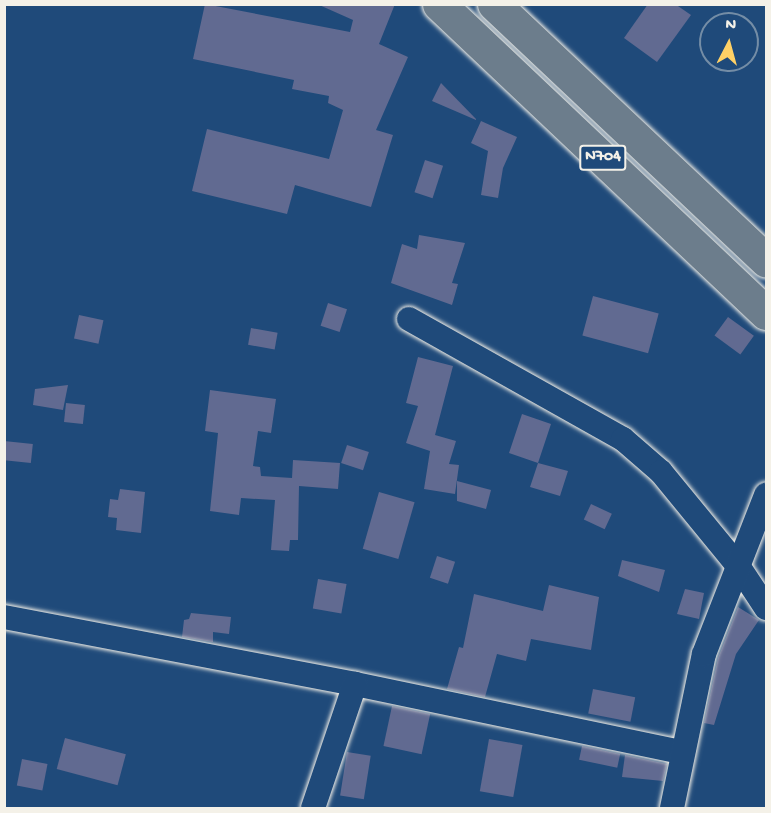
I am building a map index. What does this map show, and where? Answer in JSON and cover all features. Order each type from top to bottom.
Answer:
[{"type":"highway","name":"N704","points":[[439,4],[766,313]]},
{"type":"highway","name":"N704","points":[[494,4],[762,256]]},
{"type":"highway","points":[[728,276],[762,256]]},
{"type":"street","points":[[409,319],[623,439],[661,472],[739,567],[766,608]]},
{"type":"street","points":[[672,808],[681,752],[704,654],[766,495]]},
{"type":"street","points":[[4,617],[355,684],[681,752]]},
{"type":"street","points":[[313,808],[355,684]]},
{"type":"building","points":[[205,4],[350,32],[353,20],[317,4],[395,4],[379,44],[408,57],[376,130],[393,135],[371,207],[295,185],[287,214],[192,191],[207,129],[329,159],[343,110],[328,103],[329,96],[292,89],[294,80],[193,59]]},
{"type":"building","points":[[648,4],[675,4],[691,15],[657,62],[624,38]]},
{"type":"building","points":[[441,83],[476,119],[476,120],[432,101]]},
{"type":"building","points":[[481,121],[517,137],[503,168],[498,198],[481,195],[488,151],[471,143]]},
{"type":"building","points":[[425,160],[443,166],[433,198],[414,192]]},
{"type":"building","points":[[419,235],[465,243],[452,283],[458,284],[452,305],[391,283],[402,244],[417,249]]},
{"type":"building","points":[[593,296],[659,314],[648,353],[582,336]]},
{"type":"building","points":[[328,303],[347,309],[340,332],[321,326]]},
{"type":"building","points":[[79,315],[103,320],[98,344],[74,338]]},
{"type":"building","points":[[728,317],[754,336],[740,354],[714,336]]},
{"type":"building","points":[[251,328],[278,333],[275,349],[248,345]]},
{"type":"building","points":[[418,357],[453,366],[435,435],[456,441],[449,464],[459,465],[455,494],[424,489],[430,451],[406,443],[418,406],[406,403]]},
{"type":"building","points":[[68,385],[63,410],[33,405],[35,389]]},
{"type":"building","points":[[210,390],[276,399],[271,433],[258,431],[253,466],[260,467],[261,476],[292,478],[293,460],[340,463],[338,489],[299,486],[298,540],[290,540],[289,551],[271,550],[275,500],[241,498],[239,515],[210,511],[218,433],[205,431]]},
{"type":"building","points":[[66,403],[85,405],[83,424],[64,422]]},
{"type":"building","points":[[522,414],[551,424],[538,463],[509,453]]},
{"type":"building","points":[[4,441],[33,444],[31,463],[4,460]]},
{"type":"building","points":[[347,445],[369,452],[363,470],[341,463]]},
{"type":"building","points":[[538,463],[568,471],[560,496],[530,487]]},
{"type":"building","points":[[457,481],[491,490],[486,509],[457,501]]},
{"type":"building","points":[[120,489],[145,492],[141,533],[116,530],[117,518],[108,517],[110,499],[118,500]]},
{"type":"building","points":[[379,492],[415,502],[398,559],[363,549]]},
{"type":"building","points":[[591,504],[612,514],[605,529],[584,519]]},
{"type":"building","points":[[437,556],[455,562],[448,584],[430,578]]},
{"type":"building","points":[[622,560],[665,570],[659,592],[618,576]]},
{"type":"building","points":[[318,579],[347,584],[341,614],[313,609]]},
{"type":"building","points":[[549,585],[599,597],[591,650],[531,639],[526,661],[497,654],[485,697],[447,689],[459,647],[463,648],[474,594],[543,611]]},
{"type":"building","points":[[685,589],[704,593],[699,619],[677,614]]},
{"type":"building","points":[[738,607],[759,620],[736,654],[714,725],[704,723],[718,658]]},
{"type":"building","points":[[191,613],[231,617],[229,634],[213,632],[213,642],[182,637],[184,620],[189,619]]},
{"type":"building","points":[[593,689],[635,697],[630,722],[588,714]]},
{"type":"building","points":[[392,706],[430,714],[422,754],[383,746]]},
{"type":"building","points":[[65,738],[126,754],[118,785],[57,769]]},
{"type":"building","points":[[489,739],[522,745],[513,797],[480,791]]},
{"type":"building","points":[[582,746],[620,754],[617,768],[579,760]]},
{"type":"building","points":[[347,752],[371,756],[364,799],[340,795]]},
{"type":"building","points":[[625,755],[667,764],[663,781],[622,777]]},
{"type":"building","points":[[22,759],[48,764],[42,790],[17,786]]}]
